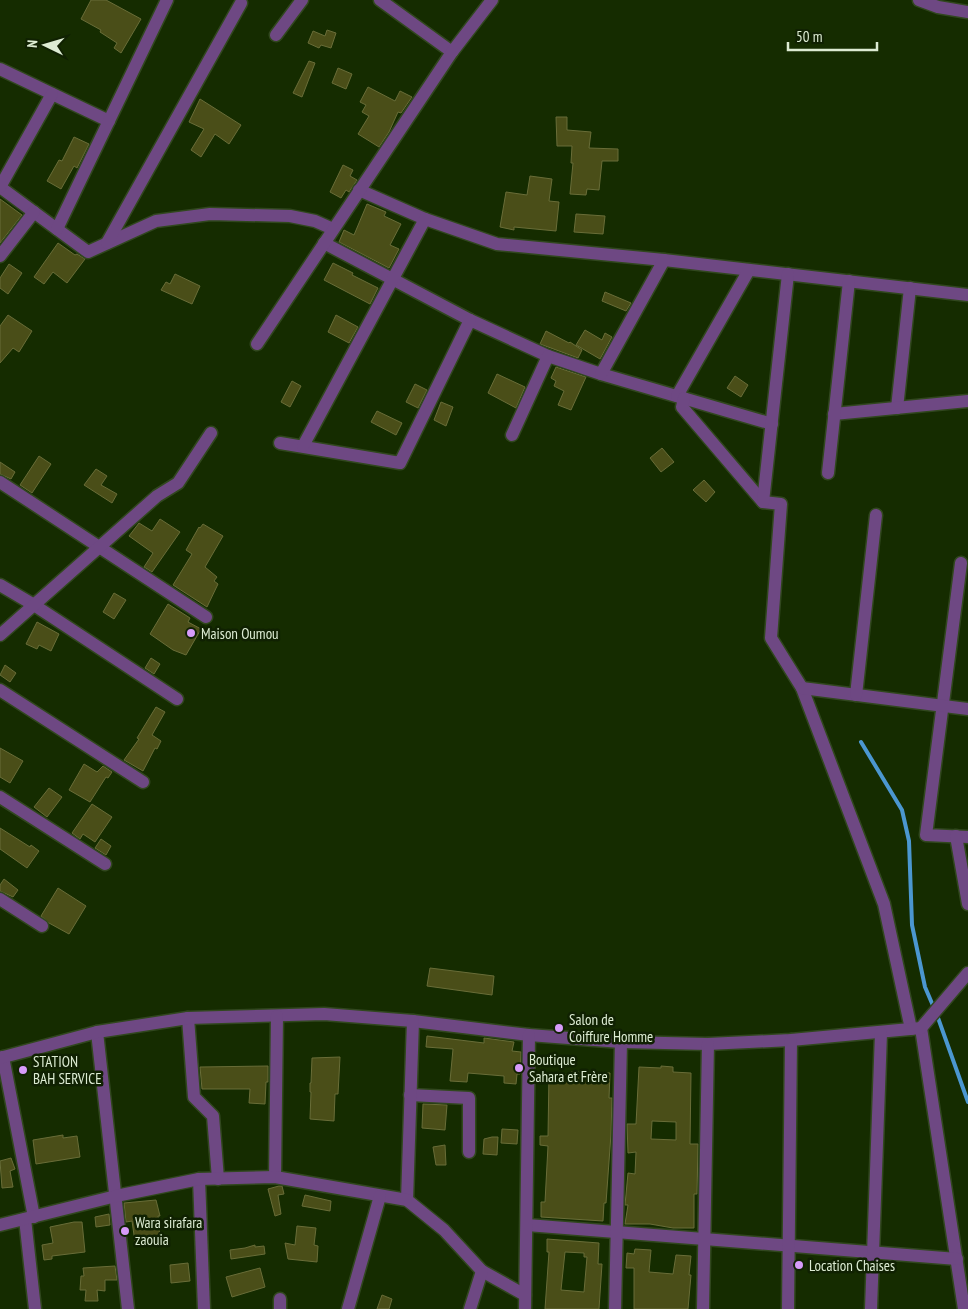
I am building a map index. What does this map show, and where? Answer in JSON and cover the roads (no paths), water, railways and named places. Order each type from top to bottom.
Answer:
[{"type":"street","points":[[57,229],[166,0]]},
{"type":"street","points":[[276,35],[302,0]]},
{"type":"street","points":[[380,0],[452,52]]},
{"type":"street","points":[[257,344],[452,52],[492,0]]},
{"type":"street","points":[[919,0],[938,7],[968,12]]},
{"type":"street","points":[[107,243],[241,3]]},
{"type":"street","points":[[0,69],[108,121]]},
{"type":"street","points":[[52,94],[0,187],[88,252],[156,221],[210,214],[304,218],[333,229]]},
{"type":"street","points":[[359,190],[425,219],[496,244],[664,260],[968,295]]},
{"type":"street","points":[[0,256],[34,212]]},
{"type":"street","points":[[303,446],[425,219]]},
{"type":"street","points":[[324,243],[470,320],[548,356],[601,374],[772,424]]},
{"type":"street","points":[[601,374],[664,260]]},
{"type":"street","points":[[749,270],[680,397],[682,407],[763,502],[781,504],[771,638],[802,688],[884,904],[916,1029],[957,1259],[964,1309]]},
{"type":"street","points":[[763,502],[788,274]]},
{"type":"street","points":[[828,473],[849,281]]},
{"type":"street","points":[[897,408],[910,288]]},
{"type":"street","points":[[280,442],[400,463],[470,320]]},
{"type":"street","points":[[512,435],[548,356]]},
{"type":"street","points":[[834,414],[968,401]]},
{"type":"street","points":[[0,635],[158,496],[178,483],[212,433]]},
{"type":"street","points":[[0,482],[206,617]]},
{"type":"street","points":[[856,695],[876,515]]},
{"type":"street","points":[[961,563],[926,835],[962,837],[968,904]]},
{"type":"street","points":[[0,585],[34,605],[177,699]]},
{"type":"street","points":[[802,688],[968,709]]},
{"type":"street","points":[[0,690],[143,782]]},
{"type":"street","points":[[0,797],[105,864]]},
{"type":"street","points":[[0,899],[42,926]]},
{"type":"street","points":[[35,1309],[30,1218],[1,1058],[97,1032],[188,1018],[324,1014],[413,1021],[529,1035],[621,1042],[708,1044],[881,1033],[916,1029],[968,973]]},
{"type":"street","points":[[275,1177],[277,1016]]},
{"type":"street","points":[[188,1018],[194,1097],[213,1116],[218,1178]]},
{"type":"street","points":[[407,1200],[413,1021]]},
{"type":"street","points":[[97,1032],[128,1309]]},
{"type":"street","points":[[872,1309],[881,1033]]},
{"type":"street","points":[[525,1309],[529,1035]]},
{"type":"street","points":[[788,1309],[792,1040]]},
{"type":"street","points":[[615,1309],[621,1042]]},
{"type":"street","points":[[703,1309],[708,1044]]},
{"type":"street","points":[[410,1095],[469,1098],[468,1152]]},
{"type":"street","points":[[0,1225],[116,1196],[199,1179],[275,1177],[407,1200],[444,1230],[482,1271],[525,1295]]},
{"type":"street","points":[[199,1179],[204,1309]]},
{"type":"street","points":[[348,1309],[380,1196]]},
{"type":"street","points":[[527,1225],[957,1259]]},
{"type":"street","points":[[470,1309],[482,1271]]},
{"type":"waterway","points":[[861,742],[902,810],[909,841],[912,925],[925,987],[934,1008]]},
{"type":"waterway","points":[[937,1015],[968,1102]]},
{"type":"place","name":"Maison Oumou","points":[[191,633]]},
{"type":"place","name":"Salon de Coiffure Homme","points":[[559,1028]]},
{"type":"place","name":"Boutique Sahara et Frère","points":[[519,1068]]},
{"type":"place","name":"STATION BAH SERVICE","points":[[23,1070]]},
{"type":"place","name":"Wara sirafara zaouia","points":[[125,1231]]},
{"type":"place","name":"Location Chaises","points":[[799,1265]]}]
